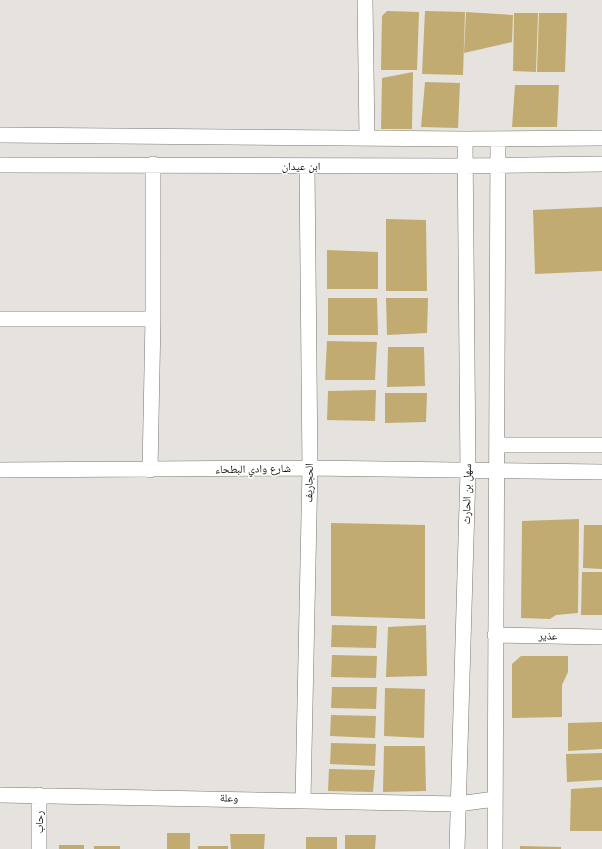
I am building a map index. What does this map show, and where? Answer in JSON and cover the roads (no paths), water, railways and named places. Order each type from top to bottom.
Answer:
[{"type":"street","points":[[365,0],[368,138]]},
{"type":"street","points":[[0,135],[465,139],[602,138]]},
{"type":"street","name":"سهل بن الحارث","points":[[457,849],[468,471],[464,166],[465,139]]},
{"type":"street","points":[[495,849],[498,139]]},
{"type":"street","points":[[150,470],[153,319],[153,164]]},
{"type":"street","name":"ابن عيدان","points":[[0,165],[153,164],[307,167],[602,164]]},
{"type":"street","name":"الحجاريف","points":[[303,800],[310,468],[307,167]]},
{"type":"street","points":[[0,319],[153,319]]},
{"type":"street","points":[[497,445],[602,445]]},
{"type":"street","name":"شارع وادي البطحاء","points":[[0,470],[310,468],[602,472]]},
{"type":"street","name":"عذير","points":[[495,635],[602,637]]},
{"type":"street","name":"وعلة","points":[[0,795],[458,804],[495,799]]},
{"type":"street","name":"رحاب","points":[[39,849],[40,795]]}]
